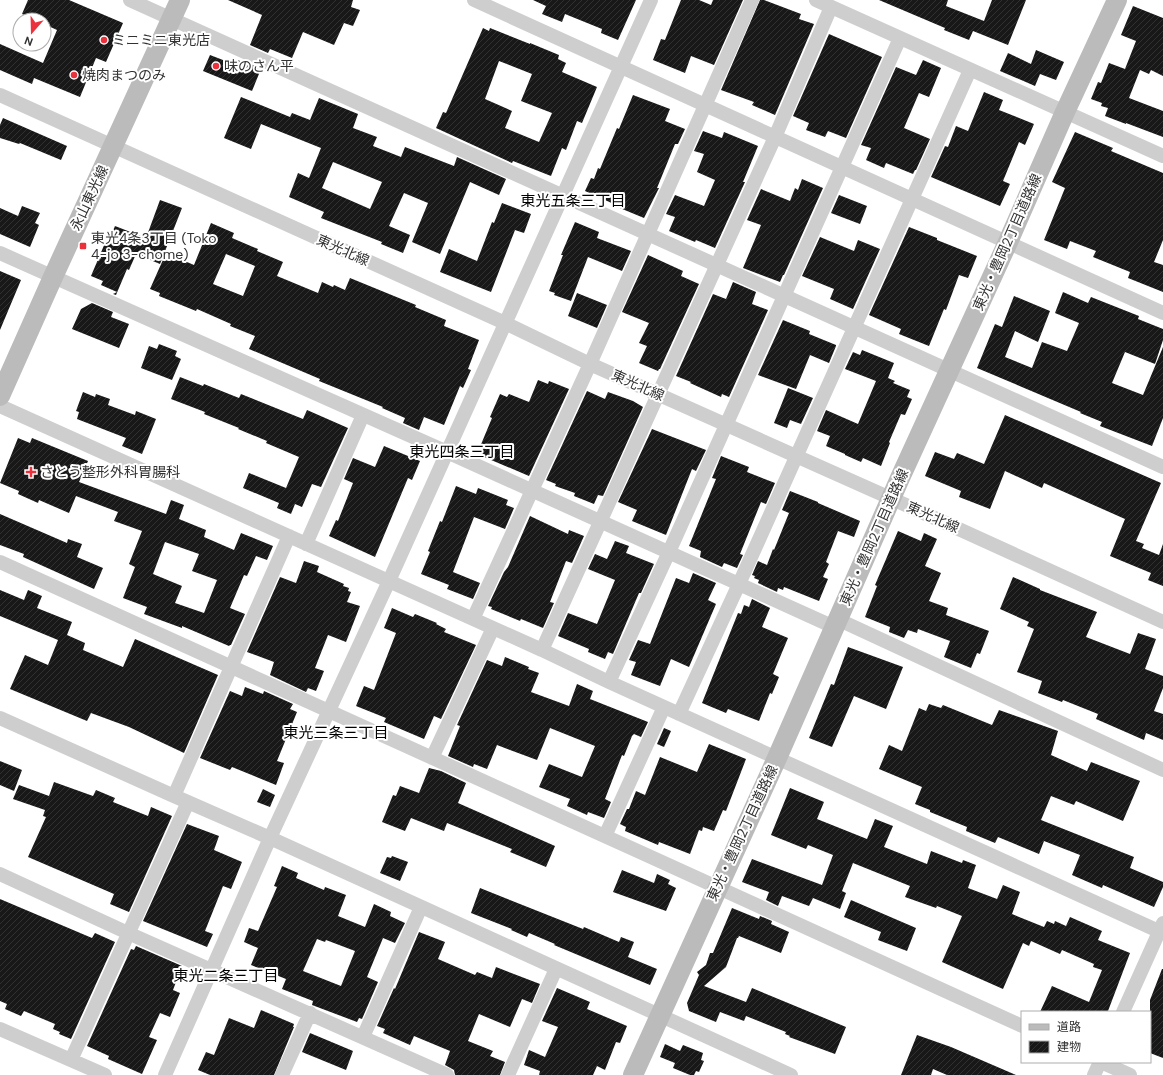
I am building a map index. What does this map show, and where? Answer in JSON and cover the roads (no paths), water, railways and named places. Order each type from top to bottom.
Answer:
[{"type":"street","points":[[130,0],[1163,467]]},
{"type":"street","name":"永山東光線","points":[[0,396],[53,276],[180,0]]},
{"type":"street","points":[[474,0],[1163,313]]},
{"type":"street","points":[[165,1075],[213,970],[270,838],[389,581],[564,196],[651,0]]},
{"type":"street","points":[[473,619],[590,364],[752,0]]},
{"type":"street","points":[[816,0],[1163,156]]},
{"type":"street","name":"東光・豊岡2丁目道路線","points":[[633,1075],[777,758],[1065,112],[1117,0]]},
{"type":"street","points":[[542,650],[775,137],[831,7]]},
{"type":"street","points":[[609,682],[900,38]]},
{"type":"street","points":[[679,714],[970,70]]},
{"type":"street","name":"東光北線","points":[[0,96],[505,323],[590,364],[892,498],[1163,622]]},
{"type":"street","points":[[0,253],[363,414],[739,584],[836,623],[1163,770]]},
{"type":"street","points":[[0,406],[542,650],[679,714],[1162,929],[1123,1011]]},
{"type":"street","points":[[306,544],[363,414]]},
{"type":"street","points":[[174,796],[289,536]]},
{"type":"street","points":[[0,562],[328,712],[718,886],[1021,1026]]},
{"type":"street","points":[[432,758],[493,628]]},
{"type":"street","points":[[605,836],[664,707]]},
{"type":"street","points":[[0,718],[270,838],[791,1075]]},
{"type":"street","points":[[71,1060],[188,802]]},
{"type":"street","points":[[0,874],[128,933],[447,1075]]},
{"type":"street","points":[[363,1037],[421,907]]},
{"type":"street","points":[[508,1075],[556,969]]},
{"type":"street","points":[[282,1075],[310,1013]]},
{"type":"street","points":[[0,1029],[104,1075]]},
{"type":"street","points":[[1094,1075],[1100,1063]]},
{"type":"street","points":[[1102,1063],[1130,1075]]},
{"type":"place","name":"ミニミニ東光店","points":[[104,40]]},
{"type":"place","name":"味のさん平","points":[[216,66]]},
{"type":"place","name":"焼肉まつのみ","points":[[74,75]]},
{"type":"place","name":"東光4条3丁目 (Toko 4-jo 3-chome)","points":[[83,246]]},
{"type":"place","name":"さとう整形外科胃腸科","points":[[31,472]]},
{"type":"district","name":"東光五条三丁目","points":[[573,201]]},
{"type":"district","name":"東光四条三丁目","points":[[462,452]]},
{"type":"district","name":"東光三条三丁目","points":[[336,733]]},
{"type":"district","name":"東光二条三丁目","points":[[226,976]]}]
